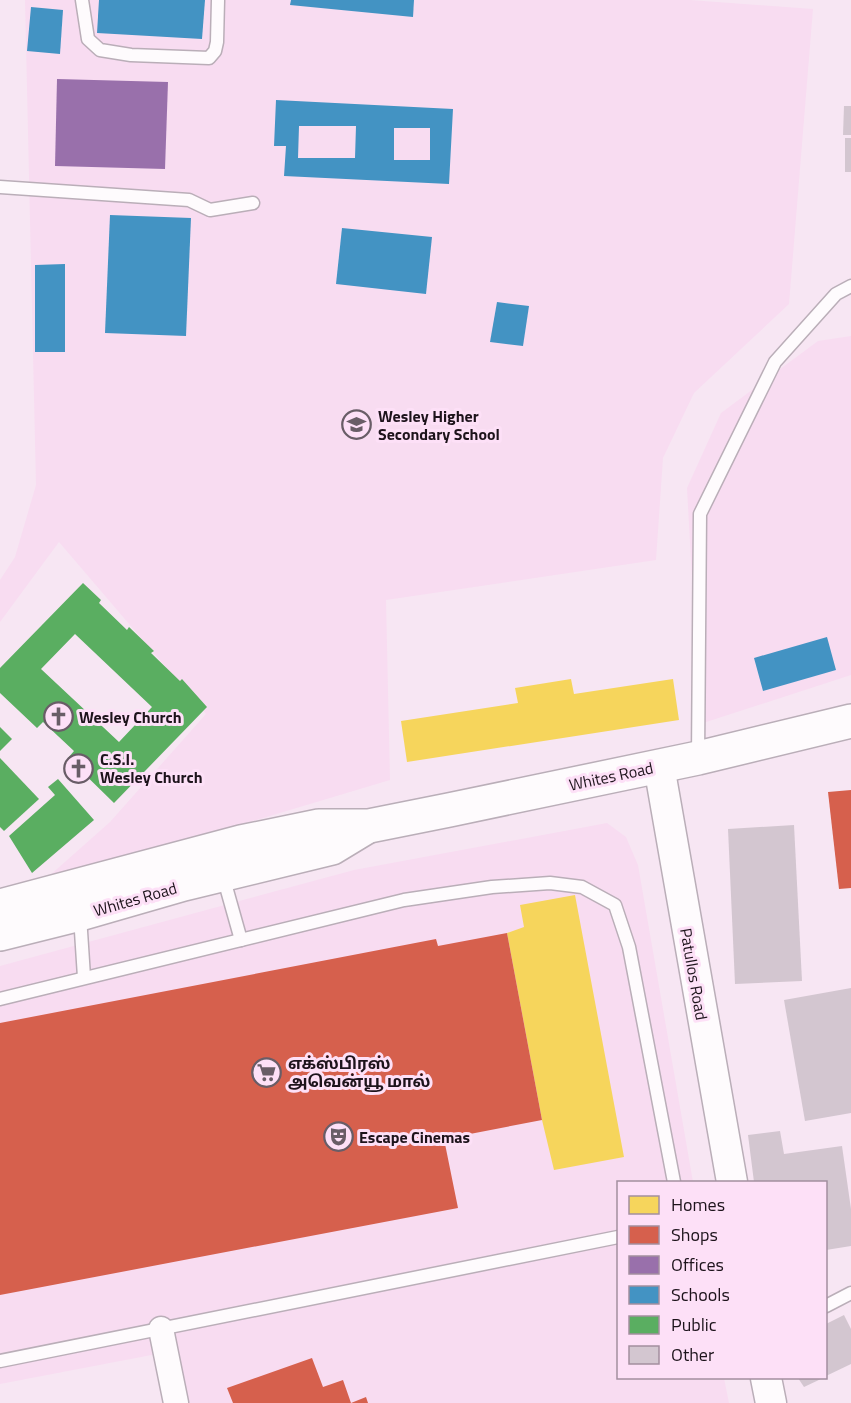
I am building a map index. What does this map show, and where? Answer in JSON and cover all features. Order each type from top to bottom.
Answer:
[{"type":"main road","name":"Whites Road","points":[[0,906],[241,842],[320,826],[369,826],[698,759],[851,721]]},
{"type":"main road","name":"Whites Road","points":[[0,934],[183,884],[332,848],[369,826]]},
{"type":"street","name":"Patullos Road","points":[[659,766],[732,1181]]},
{"type":"street","points":[[161,1329],[176,1403]]},
{"type":"street","points":[[766,1379],[771,1403]]},
{"type":"lane","points":[[82,0],[88,39],[100,50],[131,55],[208,58],[215,51],[217,42],[218,0]]},
{"type":"lane","points":[[0,187],[189,200],[210,210],[253,203]]},
{"type":"lane","points":[[698,759],[700,514],[775,363],[836,294],[851,286]]},
{"type":"lane","points":[[223,876],[241,940]]},
{"type":"lane","points":[[0,999],[404,900],[492,887],[550,883],[582,887],[615,905],[629,947],[674,1181]]},
{"type":"lane","points":[[80,914],[84,978]]},
{"type":"lane","points":[[0,1361],[617,1237]]},
{"type":"lane","points":[[827,1305],[851,1293]]},
{"type":"shaded area","name":"Wesley Higher Secondary School","points":[[25,0],[690,0],[813,9],[789,304],[694,393],[663,458],[656,560],[386,600],[390,780],[39,885],[110,822],[206,714],[59,542],[0,622],[0,580],[15,557],[36,485]]},
{"type":"shaded area","points":[[851,336],[851,675],[700,724],[687,488],[721,413],[818,341]]},
{"type":"shaded area","points":[[607,823],[626,837],[638,865],[693,1181],[617,1181],[617,1379],[724,1379],[729,1403],[174,1403],[162,1353],[0,1384],[0,966],[354,870]]},
{"type":"building: Homes","points":[[571,679],[574,694],[673,679],[679,720],[407,762],[401,721],[518,703],[515,688]]},
{"type":"building: Homes","points":[[575,895],[624,1157],[554,1170],[542,1120],[507,933],[524,927],[520,905]]},
{"type":"building: Shops","points":[[851,790],[851,888],[839,889],[828,792]]},
{"type":"building: Shops","name":"எக்ஸ்பிரஸ் அவென்யூ மால்","points":[[507,933],[542,1120],[444,1139],[458,1208],[0,1295],[0,1023],[436,939],[438,946]]},
{"type":"building: Shops","points":[[312,1358],[323,1387],[343,1380],[351,1403],[233,1403],[227,1388]]},
{"type":"building: Shops","points":[[366,1397],[368,1403],[351,1403]]},
{"type":"building: Offices","points":[[57,79],[168,82],[165,169],[55,166]]},
{"type":"building: Schools","points":[[99,0],[205,0],[202,39],[97,33]]},
{"type":"building: Schools","points":[[291,0],[414,0],[413,17],[290,5]]},
{"type":"building: Schools","points":[[31,7],[63,10],[60,54],[27,51]]},
{"type":"building: Schools","points":[[276,100],[453,109],[449,184],[284,176],[286,146],[274,146]],"holes":[[[299,126],[356,126],[355,158],[298,158]],[[394,128],[430,128],[430,160],[394,160]]]},
{"type":"building: Schools","points":[[110,215],[191,218],[186,336],[105,333]]},
{"type":"building: Schools","points":[[342,228],[432,237],[426,294],[336,284]]},
{"type":"building: Schools","points":[[65,264],[65,352],[35,352],[35,265]]},
{"type":"building: Schools","points":[[497,302],[529,306],[523,346],[490,342]]},
{"type":"building: Schools","points":[[827,637],[836,670],[763,691],[754,658]]},
{"type":"building: Public","points":[[83,583],[101,600],[99,603],[127,630],[129,627],[154,651],[151,653],[180,681],[182,679],[207,707],[114,803],[68,758],[74,751],[43,722],[37,728],[0,693],[0,668]],"holes":[[[75,634],[152,707],[119,742],[41,669]]]},
{"type":"building: Public","points":[[0,727],[12,739],[0,751]]},
{"type":"building: Public","points":[[0,758],[39,799],[4,831],[0,827]]},
{"type":"building: Public","points":[[58,779],[94,820],[32,873],[9,836],[55,795],[48,787]]},
{"type":"building: Other","points":[[844,106],[851,106],[851,135],[843,135]]},
{"type":"building: Other","points":[[845,138],[851,138],[851,172],[845,172]]},
{"type":"building: Other","points":[[794,825],[802,981],[735,984],[728,829]]},
{"type":"building: Other","points":[[851,988],[851,1113],[805,1121],[784,1000]]},
{"type":"building: Other","points":[[780,1131],[784,1154],[842,1146],[851,1209],[851,1246],[827,1250],[827,1181],[754,1181],[748,1135]]},
{"type":"building: Other","points":[[844,1315],[851,1329],[851,1364],[827,1376],[827,1324]]},
{"type":"building: Other","points":[[799,1379],[821,1379],[804,1387]]},
{"type":"place","name":"Wesley Higher Secondary School","points":[[357,425]]},
{"type":"place","name":"Wesley Church","points":[[58,717]]},
{"type":"place","name":"C.S.I. Wesley Church","points":[[79,768]]},
{"type":"place","name":"எக்ஸ்பிரஸ் அவென்யூ மால்","points":[[267,1072]]},
{"type":"place","name":"Escape Cinemas","points":[[338,1137]]}]
